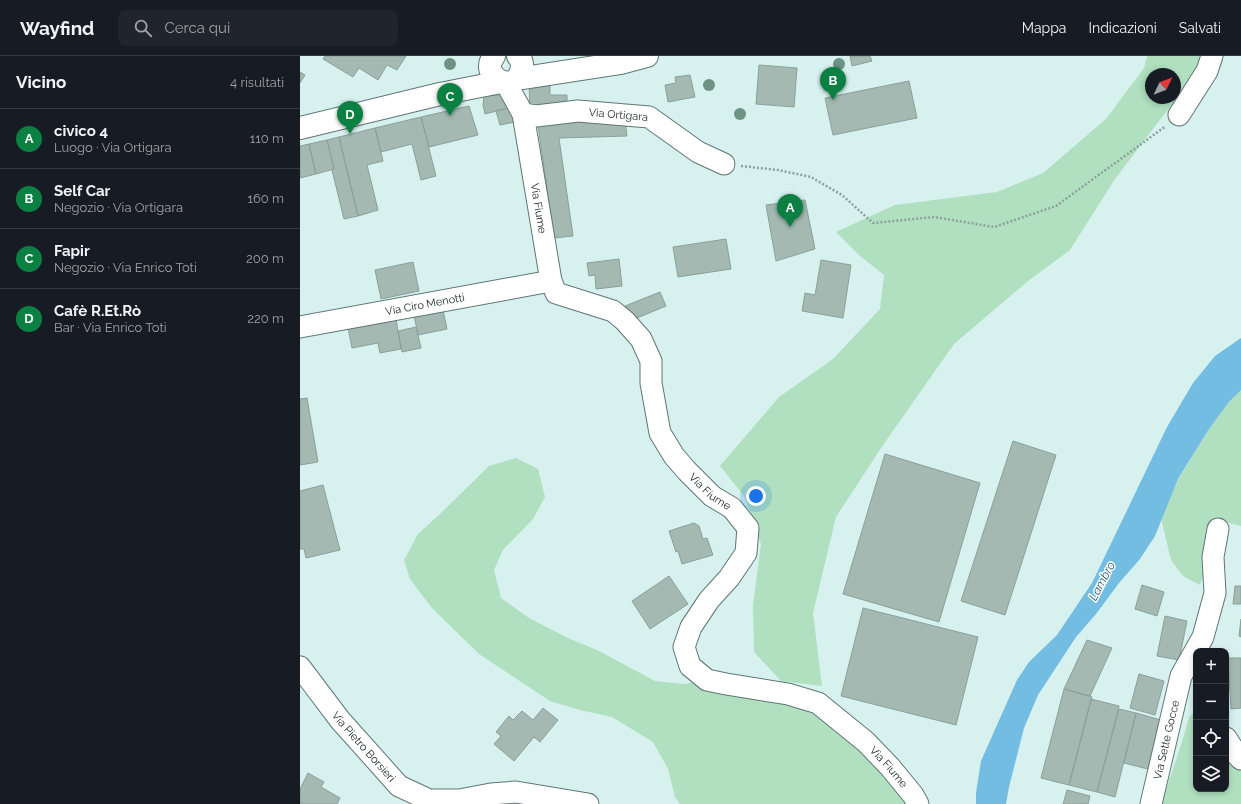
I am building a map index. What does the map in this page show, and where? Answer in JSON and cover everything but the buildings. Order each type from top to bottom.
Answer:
[{"type":"main road","points":[[499,68],[520,74],[522,63],[518,56]]},
{"type":"main road","points":[[524,56],[572,70]]},
{"type":"main road","points":[[300,128],[440,94],[467,79],[499,68],[572,70],[621,63],[647,56]]},
{"type":"street","points":[[1179,115],[1207,71],[1212,56]]},
{"type":"street","name":"Via Fiume","points":[[499,68],[523,114],[551,281],[556,294],[613,311],[641,339],[651,361],[651,383],[660,433],[674,456],[687,471],[712,496],[732,508],[748,528],[746,553],[729,578],[709,600],[691,627],[684,647],[690,666],[707,680],[788,694],[818,703],[866,742],[890,767],[913,795],[918,804]]},
{"type":"street","name":"Via Ortigara","points":[[523,114],[536,116],[578,111],[649,117],[698,152],[724,164]]},
{"type":"street","name":"Via Ciro Menotti","points":[[300,327],[551,281]]},
{"type":"street","name":"Via Sette Gocce","points":[[1151,804],[1189,676],[1203,637],[1215,593],[1214,557],[1218,529]]},
{"type":"street","name":"Via Pietro Borsieri","points":[[300,667],[340,720],[399,786],[429,800],[459,800],[491,794],[516,792],[588,804]]},
{"type":"street","points":[[1229,742],[1241,759]]},
{"type":"path","points":[[724,164],[778,170],[812,177],[842,195],[873,223],[934,217],[994,227],[1056,206],[1163,129],[1179,115]]},
{"type":"green space","points":[[1147,56],[1203,56],[1198,73],[1181,94],[1181,68],[1145,68],[1145,104],[1173,104],[1115,179],[1070,250],[1028,281],[954,344],[883,445],[836,517],[813,613],[822,686],[781,681],[754,652],[753,605],[761,544],[744,496],[720,466],[779,397],[833,359],[880,309],[884,275],[859,255],[836,232],[895,205],[997,192],[1043,173],[1106,119],[1144,68]]},
{"type":"green space","points":[[1241,390],[1241,526],[1213,521],[1206,570],[1200,585],[1183,576],[1171,560],[1161,518],[1178,480],[1209,429],[1229,402]]},
{"type":"green space","points":[[516,458],[538,469],[545,497],[533,519],[503,550],[494,570],[501,598],[529,618],[570,639],[597,650],[655,681],[684,684],[707,680],[818,703],[918,804],[680,804],[675,797],[668,769],[653,742],[612,717],[580,710],[550,701],[479,654],[432,608],[410,579],[404,560],[418,534],[489,466]]},
{"type":"green space","points":[[1193,714],[1193,792],[1229,792],[1229,742],[1241,759],[1241,804],[1163,804],[1164,796],[1189,717]]},
{"type":"water","name":"Lambro","points":[[1241,338],[1241,390],[1229,402],[1209,429],[1178,479],[1155,536],[1140,559],[1076,637],[1038,695],[1024,728],[1006,804],[976,804],[976,793],[981,761],[1017,680],[1029,662],[1057,635],[1092,583],[1167,427],[1193,383],[1215,356]]},
{"type":"place","name":"Self Car","points":[[833,100]]},
{"type":"place","name":"Fapir","points":[[450,116]]},
{"type":"place","name":"Cafè R.Et.Rò","points":[[350,134]]},
{"type":"place","name":"civico 4","points":[[790,227]]}]
